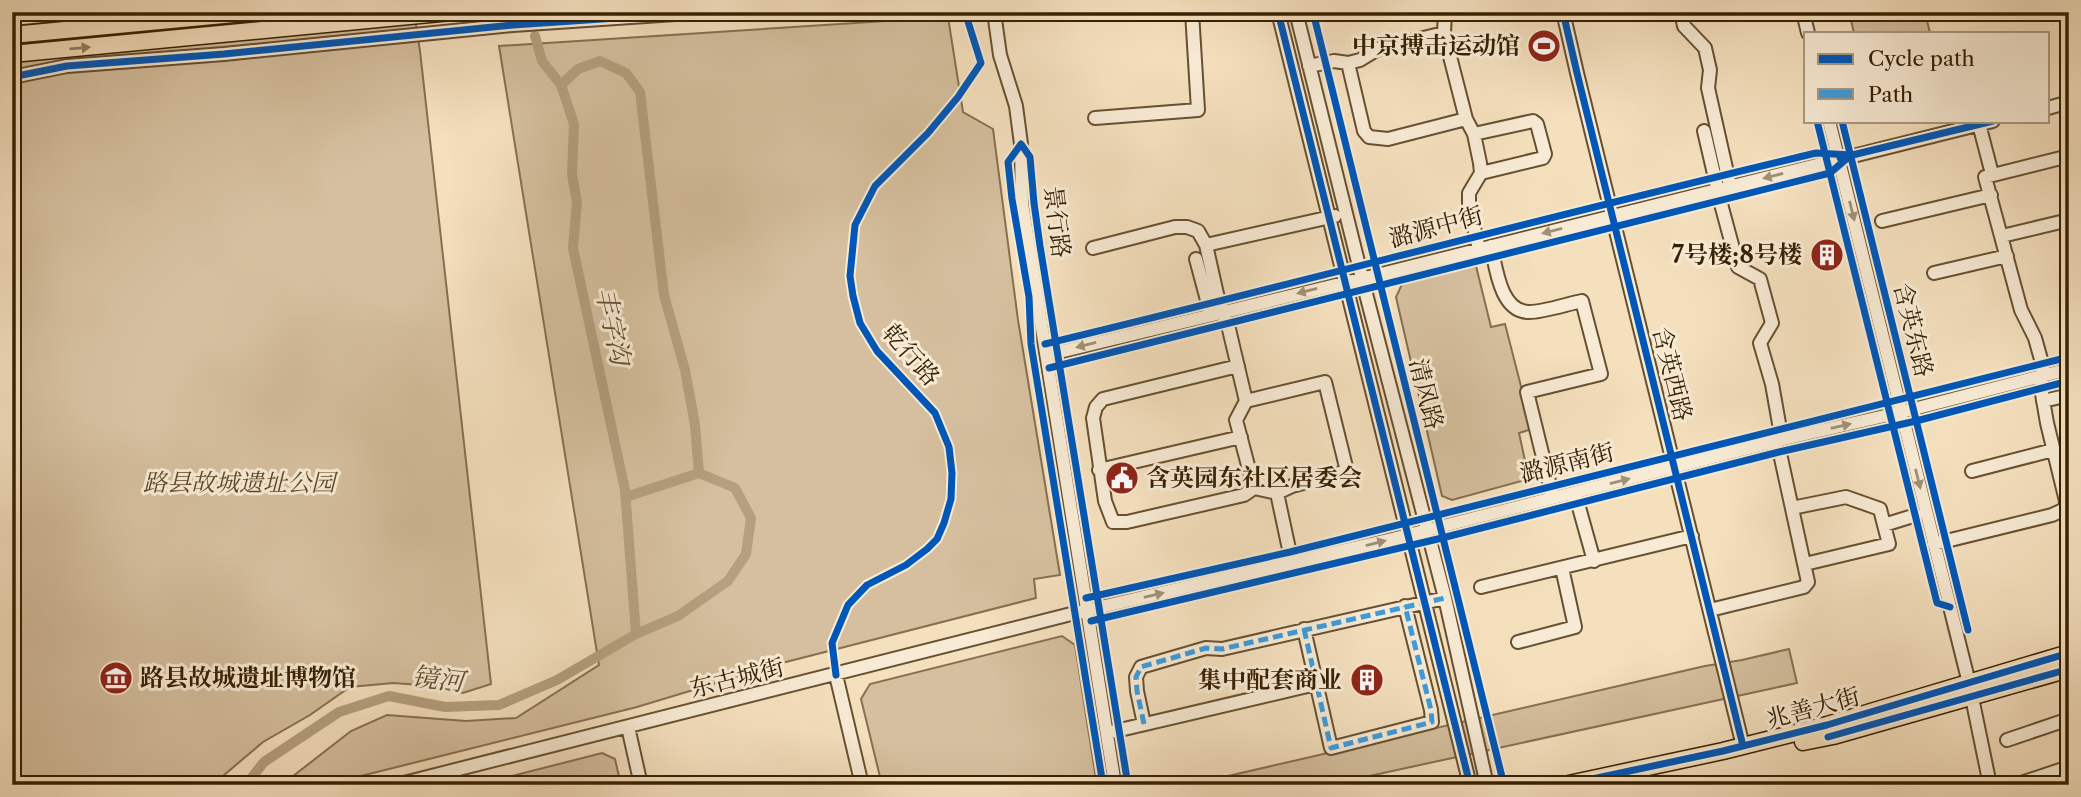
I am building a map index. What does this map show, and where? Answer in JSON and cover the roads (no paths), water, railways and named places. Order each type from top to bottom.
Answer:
[{"type":"main road","points":[[12,35],[256,12]]},
{"type":"main road","points":[[12,54],[451,12]]},
{"type":"main road","name":"兆善大街","points":[[1613,785],[1833,736],[2069,653]]},
{"type":"main road","name":"兆善大街","points":[[1564,785],[2069,669]]},
{"type":"street","points":[[12,19],[82,12]]},
{"type":"street","points":[[12,77],[67,66],[224,54],[513,25],[705,12]]},
{"type":"street","name":"景行路","points":[[994,12],[1000,55],[1016,106],[1021,144],[1022,203],[1115,785]]},
{"type":"street","points":[[1095,118],[1198,110],[1192,12]]},
{"type":"street","points":[[1278,12],[1470,785]]},
{"type":"street","name":"清风路","points":[[1296,12],[1445,598],[1488,785]]},
{"type":"street","points":[[1445,12],[1444,33],[1466,119],[1474,134],[1481,173],[1469,193],[1469,207],[1485,248],[1508,301],[1517,308],[1527,312],[1582,301],[1601,374],[1527,391],[1553,498]]},
{"type":"street","name":"含英西路","points":[[1563,12],[1743,746]]},
{"type":"street","points":[[1681,12],[1684,26],[1705,48],[1710,70],[1708,88],[1738,267],[1760,279],[1772,323],[1760,343],[1778,407],[1780,440],[1808,582],[1804,587],[1710,610]]},
{"type":"street","points":[[1803,12],[1808,32]]},
{"type":"street","points":[[1309,66],[1334,61],[1348,64],[1378,49],[1444,33]]},
{"type":"street","points":[[1348,64],[1364,131],[1370,137],[1388,139],[1466,119]]},
{"type":"street","points":[[2050,107],[2069,102]]},
{"type":"street","points":[[1474,134],[1533,121],[1537,124],[1545,155],[1543,158],[1481,173]]},
{"type":"street","name":"含英东路","points":[[1829,122],[1970,690],[1990,785]]},
{"type":"street","name":"潞源中街","points":[[1047,355],[1988,122]]},
{"type":"street","points":[[1979,124],[1992,174]]},
{"type":"street","points":[[1704,131],[1724,188]]},
{"type":"street","points":[[1934,544],[2052,515],[2064,509],[2064,469],[2053,450],[2043,401],[2044,375],[2035,338],[2021,310],[1985,177],[2069,156]]},
{"type":"street","points":[[1882,221],[1991,195]]},
{"type":"street","points":[[1206,244],[1346,214]]},
{"type":"street","points":[[2002,236],[2069,220]]},
{"type":"street","points":[[1093,248],[1175,227],[1198,231],[1206,244],[1217,294],[1217,313]]},
{"type":"street","points":[[1934,273],[2007,256]]},
{"type":"street","points":[[1196,259],[1238,366],[1247,401],[1236,420],[1254,488]]},
{"type":"street","points":[[1238,366],[1103,399],[1096,407],[1093,418],[1099,470],[1112,522],[1126,522],[1244,495],[1254,488],[1277,493],[1292,486],[1347,471],[1325,382],[1247,401]]},
{"type":"street","name":"潞源南街","points":[[1088,610],[1292,563],[2069,369]]},
{"type":"street","points":[[2043,401],[2069,395]]},
{"type":"street","points":[[1099,470],[1241,437]]},
{"type":"street","points":[[1972,471],[2053,450]]},
{"type":"street","points":[[1277,493],[1292,563]]},
{"type":"street","points":[[1575,493],[1594,561]]},
{"type":"street","points":[[1792,508],[1846,497],[1880,509],[1889,544],[1805,564]]},
{"type":"street","points":[[1884,525],[1916,515]]},
{"type":"street","points":[[1481,587],[1692,536]]},
{"type":"street","points":[[1518,642],[1576,627],[1562,568]]},
{"type":"street","points":[[1144,724],[1136,677],[1141,667],[1206,648],[1222,649],[1445,598]]},
{"type":"street","points":[[1304,629],[1331,748],[1432,722],[1432,710],[1405,606]]},
{"type":"street","name":"东古城街","points":[[396,785],[1088,610]]},
{"type":"street","points":[[836,674],[862,785]]},
{"type":"street","points":[[1107,733],[1316,684]]},
{"type":"street","points":[[2007,740],[2069,719]]},
{"type":"street","points":[[628,727],[642,785]]},
{"type":"street","points":[[2015,785],[2069,767]]},
{"type":"waterway","name":"丰字沟","points":[[535,36],[542,61],[561,85],[574,124],[572,174],[577,202],[573,248],[625,490],[636,634]]},
{"type":"waterway","points":[[561,85],[578,69],[600,61],[626,73],[640,92],[664,295],[685,370],[695,425],[699,473],[626,497]]},
{"type":"waterway","name":"镜河","points":[[246,785],[264,762],[339,712],[389,696],[445,707],[499,705],[557,680],[636,634],[678,616],[728,581],[746,554],[751,518],[735,488],[699,473]]},
{"type":"place","name":"中京搏击运动馆","points":[[1544,46]]},
{"type":"place","name":"7号楼;8号楼","points":[[1827,255]]},
{"type":"place","name":"含英园东社区居委会","points":[[1122,478]]},
{"type":"place","name":"路县故城遗址博物馆","points":[[116,678]]},
{"type":"place","name":"集中配套商业","points":[[1367,680]]},
{"type":"park label","name":"路县故城遗址公园","points":[[239,483]]}]
